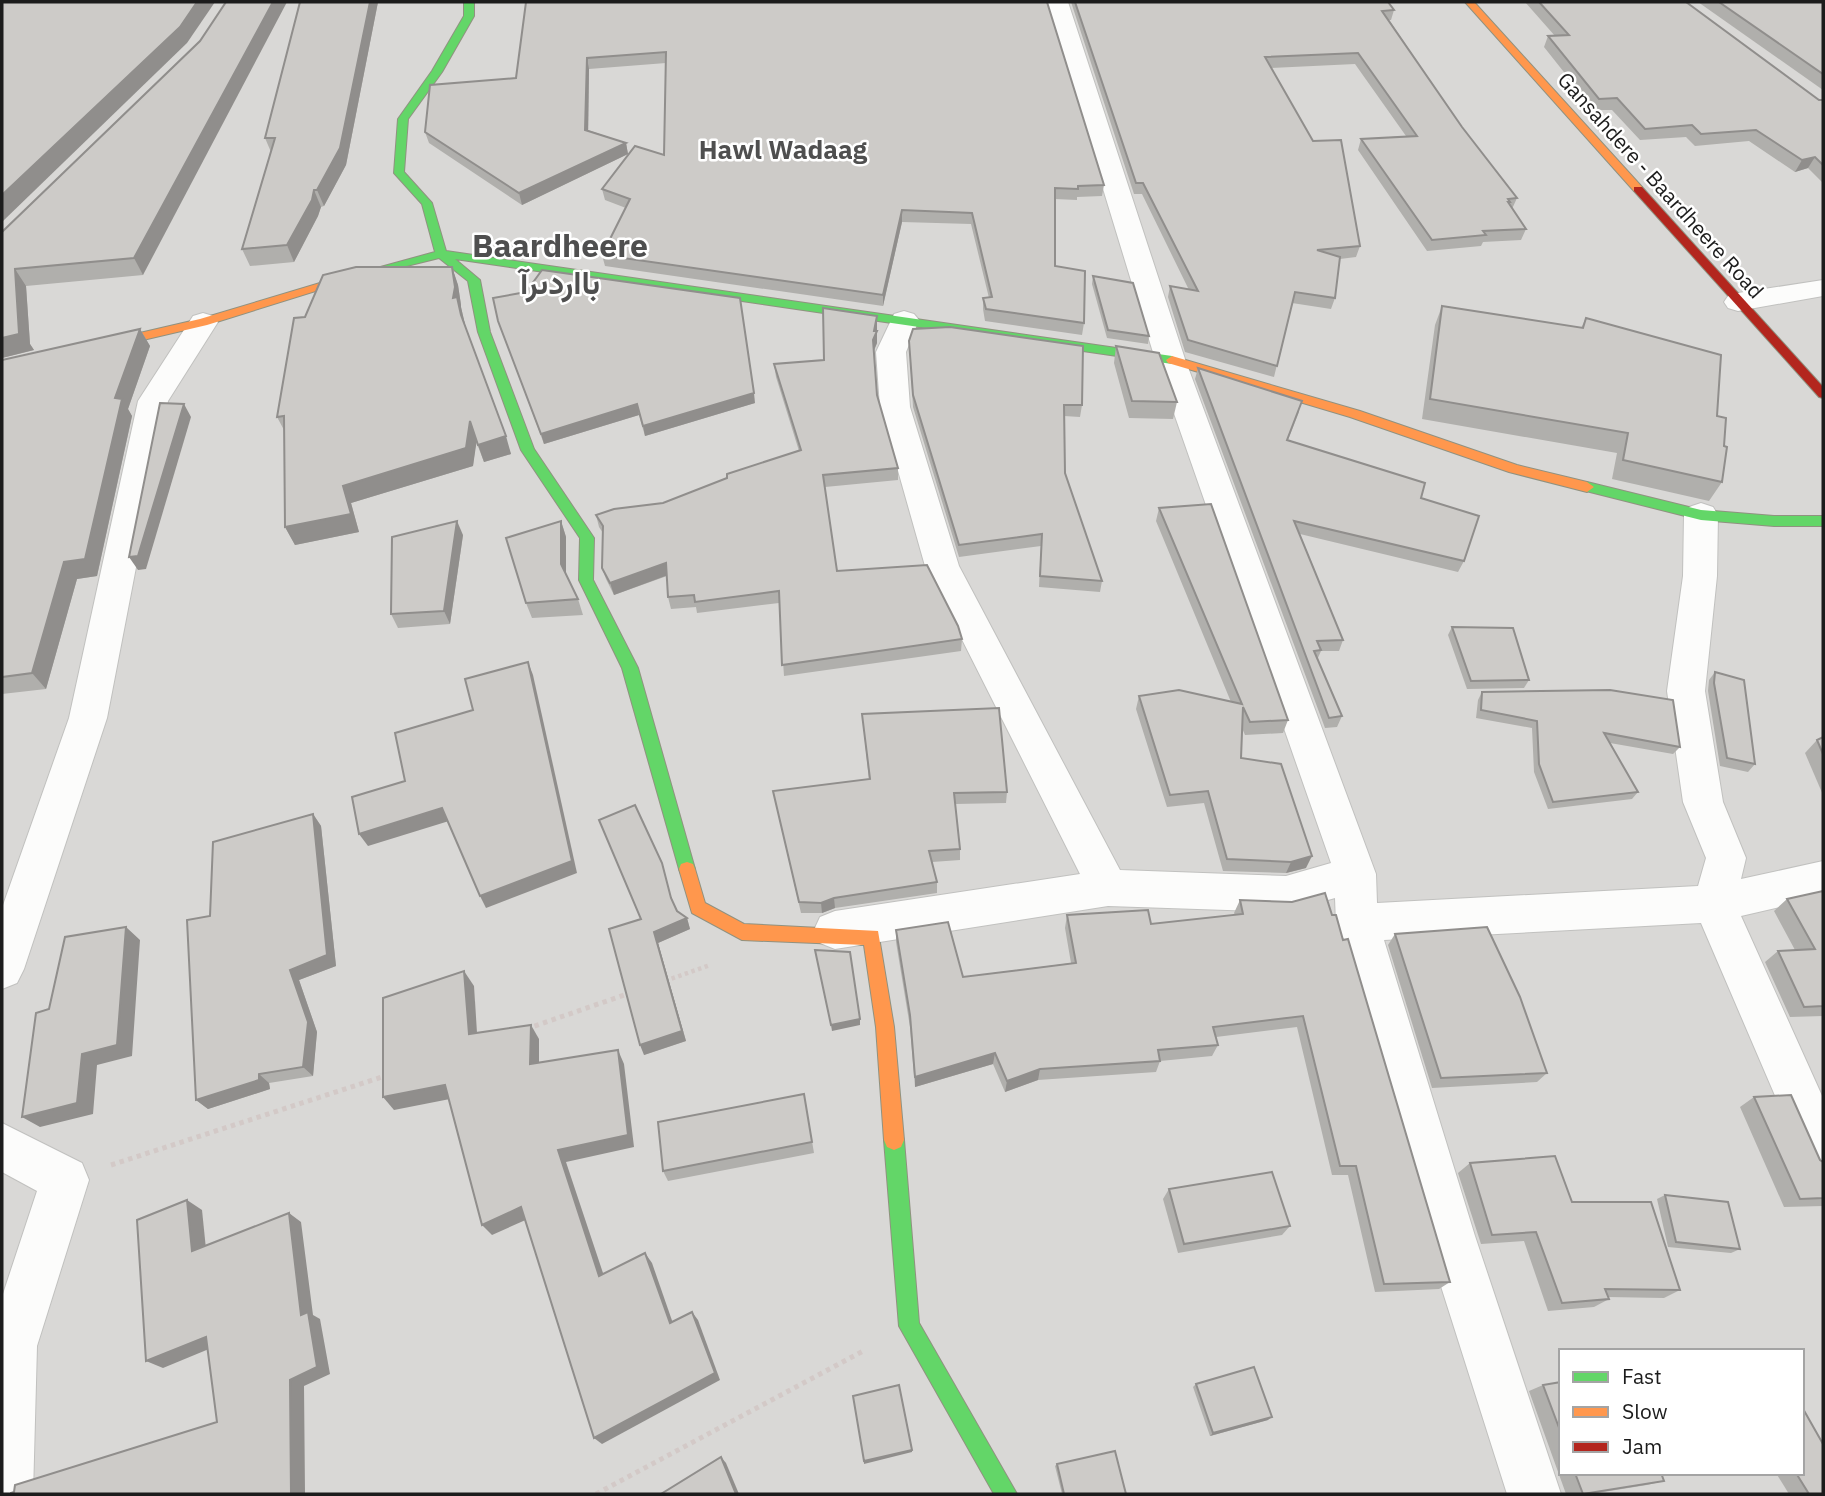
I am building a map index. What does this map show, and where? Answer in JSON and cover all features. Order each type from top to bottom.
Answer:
[{"type":"street","points":[[470,2],[469,16],[437,72],[403,118],[399,173],[428,203],[441,254],[474,280],[484,332],[527,450],[587,538],[586,580],[630,668],[698,908],[742,932],[872,937],[885,1027],[909,1326],[1006,1494]]},
{"type":"street","points":[[1057,2],[1170,359],[1355,874],[1357,923],[1450,1236],[1534,1494]]},
{"type":"street","name":"Gansahdere - Baardheere Road","points":[[1469,2],[1666,217],[1738,302],[1823,394]]},
{"type":"street","points":[[2,369],[203,322],[318,285],[441,254],[1170,359],[1355,414],[1514,468],[1701,515],[1774,521],[1823,521]]},
{"type":"street","points":[[1738,302],[1823,288]]},
{"type":"street","points":[[904,320],[891,352],[895,407],[942,566],[1108,888]]},
{"type":"street","points":[[2,969],[88,718],[153,401],[203,322]]},
{"type":"street","points":[[1701,515],[1700,576],[1686,691],[1703,802],[1726,858],[1714,904],[1823,1151]]},
{"type":"street","points":[[793,936],[1108,888],[1286,894],[1355,874]]},
{"type":"street","points":[[1357,923],[1714,904],[1823,879]]},
{"type":"street","points":[[2,1147],[65,1180],[11,1346],[6,1494]]},
{"type":"path","points":[[663,981],[715,963]]},
{"type":"path","points":[[520,1031],[637,990]]},
{"type":"path","points":[[65,1180],[390,1074]]},
{"type":"path","points":[[596,1494],[909,1326]]},
{"type":"shaded area","points":[[2,2],[1823,2],[1823,1494],[2,1494]]},
{"type":"building","points":[[2,2],[197,2],[180,27],[2,195]]},
{"type":"building","points":[[226,2],[273,2],[134,258],[15,269],[19,333],[23,333],[2,338],[2,232],[200,41]]},
{"type":"building","points":[[300,2],[370,2],[340,148],[317,190],[314,190],[312,200],[287,245],[242,249],[275,138],[265,138]]},
{"type":"building","points":[[526,2],[1047,2],[1104,185],[1078,186],[1078,189],[1055,188],[1055,266],[1085,271],[1084,323],[986,309],[983,298],[992,297],[972,213],[902,210],[883,295],[602,255],[630,199],[602,189],[635,146],[664,155],[666,52],[587,58],[585,130],[626,143],[519,193],[425,132],[430,85],[516,78]]},
{"type":"building","points":[[1075,2],[1388,2],[1394,10],[1382,11],[1462,127],[1517,198],[1508,199],[1508,202],[1526,229],[1483,231],[1486,235],[1432,240],[1361,139],[1417,136],[1358,53],[1265,57],[1313,141],[1341,140],[1360,246],[1317,250],[1340,257],[1335,298],[1295,292],[1277,366],[1188,340],[1170,286],[1198,291],[1143,183],[1136,183]]},
{"type":"building","points":[[1539,2],[1686,2],[1819,100],[1823,100],[1823,165],[1815,157],[1802,160],[1756,130],[1701,134],[1692,125],[1645,129],[1617,98],[1599,99],[1548,36],[1569,35]]},
{"type":"building","points":[[1719,2],[1823,2],[1823,74]]},
{"type":"building","points":[[356,267],[452,267],[455,287],[453,298],[457,297],[461,315],[506,436],[478,445],[470,421],[466,448],[343,486],[351,514],[285,527],[284,416],[277,417],[294,318],[305,317],[323,275]]},
{"type":"building","points":[[542,270],[740,298],[754,393],[643,426],[637,404],[541,434],[498,321],[493,298],[526,292]]},
{"type":"building","points":[[1093,276],[1133,283],[1149,336],[1108,330]]},
{"type":"building","points":[[1442,306],[1583,328],[1586,318],[1721,355],[1717,416],[1726,418],[1724,446],[1727,447],[1722,482],[1623,460],[1628,433],[1430,399]]},
{"type":"building","points":[[823,308],[877,316],[874,331],[877,331],[873,340],[877,395],[898,468],[823,475],[837,571],[927,565],[962,639],[782,665],[779,591],[695,602],[694,595],[668,597],[666,563],[610,583],[602,568],[603,526],[596,515],[614,509],[663,503],[727,478],[727,474],[801,450],[774,364],[824,360]]},
{"type":"building","points":[[950,327],[1083,346],[1082,405],[1064,405],[1065,473],[1102,581],[1040,576],[1042,534],[959,545],[913,395],[909,341],[913,329]]},
{"type":"building","points":[[140,329],[115,398],[122,399],[85,559],[64,562],[32,673],[2,677],[2,360]]},
{"type":"building","points":[[1116,346],[1159,353],[1177,402],[1132,401]]},
{"type":"building","points":[[1198,368],[1302,401],[1287,440],[1425,483],[1421,498],[1479,516],[1464,561],[1294,521],[1343,640],[1317,641],[1321,650],[1314,651],[1342,716],[1329,718]]},
{"type":"building","points":[[160,403],[184,404],[138,556],[129,557]]},
{"type":"building","points":[[1211,504],[1288,720],[1250,722],[1243,707],[1241,758],[1281,764],[1312,856],[1291,862],[1227,859],[1208,791],[1170,795],[1139,696],[1179,690],[1242,704],[1159,508]]},
{"type":"building","points":[[457,521],[444,611],[391,614],[392,537]]},
{"type":"building","points":[[561,521],[561,564],[578,599],[526,603],[506,538]]},
{"type":"building","points":[[1452,627],[1513,628],[1529,680],[1471,681]]},
{"type":"building","points":[[528,662],[572,861],[480,896],[442,808],[359,834],[352,797],[405,781],[395,733],[473,710],[465,679]]},
{"type":"building","points":[[1715,672],[1744,680],[1755,764],[1727,758],[1714,683]]},
{"type":"building","points":[[1610,690],[1673,700],[1680,747],[1604,733],[1638,792],[1553,802],[1539,764],[1537,721],[1481,710],[1482,692]]},
{"type":"building","points":[[999,708],[1007,792],[954,793],[960,849],[929,851],[937,882],[834,898],[821,903],[799,902],[773,791],[870,779],[862,714]]},
{"type":"building","points":[[1823,737],[1823,754],[1817,740]]},
{"type":"building","points":[[635,805],[662,863],[671,898],[677,911],[687,918],[654,932],[682,1031],[640,1045],[609,929],[641,919],[599,820]]},
{"type":"building","points":[[313,814],[327,955],[290,970],[308,1022],[303,1067],[259,1074],[259,1080],[196,1100],[187,920],[210,916],[213,842]]},
{"type":"building","points":[[1823,891],[1823,1006],[1804,1007],[1778,951],[1815,949],[1787,899]]},
{"type":"building","points":[[1325,893],[1332,915],[1336,915],[1343,940],[1348,939],[1450,1282],[1384,1284],[1356,1166],[1340,1166],[1303,1016],[1213,1027],[1218,1045],[1158,1050],[1160,1061],[1040,1069],[1007,1081],[995,1053],[915,1077],[910,1015],[896,930],[948,922],[963,977],[1076,963],[1067,915],[1148,910],[1151,924],[1243,914],[1240,900],[1292,902]]},
{"type":"building","points":[[126,927],[117,1045],[82,1054],[77,1103],[22,1117],[36,1013],[49,1009],[65,937]]},
{"type":"building","points":[[1487,927],[1520,997],[1547,1073],[1441,1078],[1395,934]]},
{"type":"building","points":[[815,950],[850,952],[860,1019],[831,1025]]},
{"type":"building","points":[[464,971],[469,1034],[531,1025],[530,1064],[618,1050],[628,1135],[558,1150],[599,1276],[645,1253],[670,1323],[692,1312],[715,1373],[594,1438],[521,1207],[482,1225],[445,1085],[383,1097],[383,998]]},
{"type":"building","points":[[804,1094],[812,1142],[663,1171],[658,1122]]},
{"type":"building","points":[[1791,1095],[1823,1162],[1823,1198],[1800,1199],[1754,1097]]},
{"type":"building","points":[[1555,1156],[1572,1202],[1651,1202],[1680,1290],[1605,1289],[1609,1299],[1562,1303],[1536,1232],[1492,1235],[1470,1163]]},
{"type":"building","points":[[1272,1172],[1290,1226],[1184,1244],[1169,1189]]},
{"type":"building","points":[[1665,1195],[1728,1202],[1740,1249],[1676,1242]]},
{"type":"building","points":[[187,1200],[192,1251],[289,1213],[301,1315],[308,1312],[317,1367],[290,1380],[291,1494],[11,1494],[15,1485],[217,1422],[206,1337],[146,1361],[137,1220]]},
{"type":"building","points":[[1254,1367],[1272,1417],[1213,1433],[1196,1384]]},
{"type":"building","points":[[1559,1382],[1559,1428],[1543,1385]]},
{"type":"building","points":[[899,1385],[912,1450],[864,1461],[853,1396]]},
{"type":"building","points":[[1804,1411],[1823,1444],[1823,1494],[1809,1494],[1797,1475],[1804,1475]]},
{"type":"building","points":[[1115,1451],[1126,1494],[1064,1494],[1057,1464]]},
{"type":"building","points":[[721,1457],[736,1494],[661,1494]]},
{"type":"building","points":[[1576,1475],[1662,1475],[1664,1481],[1583,1494]]},
{"type":"traffic: fast","points":[[469,2],[469,16],[437,72],[403,119],[399,173],[427,203],[441,254],[474,280],[484,332],[528,450],[587,538],[586,580],[630,668],[687,869]]},
{"type":"traffic: fast","points":[[350,277],[441,254],[1172,360]]},
{"type":"traffic: fast","points":[[1587,487],[1701,515],[1774,521],[1823,521]]},
{"type":"traffic: fast","points":[[894,1140],[909,1326],[1006,1494]]},
{"type":"traffic: slow","points":[[1469,2],[1638,189]]},
{"type":"traffic: slow","points":[[2,369],[203,322],[350,277]]},
{"type":"traffic: slow","points":[[1172,360],[1355,414],[1514,469],[1587,487]]},
{"type":"traffic: slow","points":[[687,869],[698,908],[742,932],[872,937],[885,1027],[894,1140]]},
{"type":"traffic: jam","points":[[1638,189],[1823,394]]},
{"type":"district","name":"Hawl Wadaag","points":[[783,149]]},
{"type":"district","name":"Baardheere بااردىرآ","points":[[560,264]]}]
